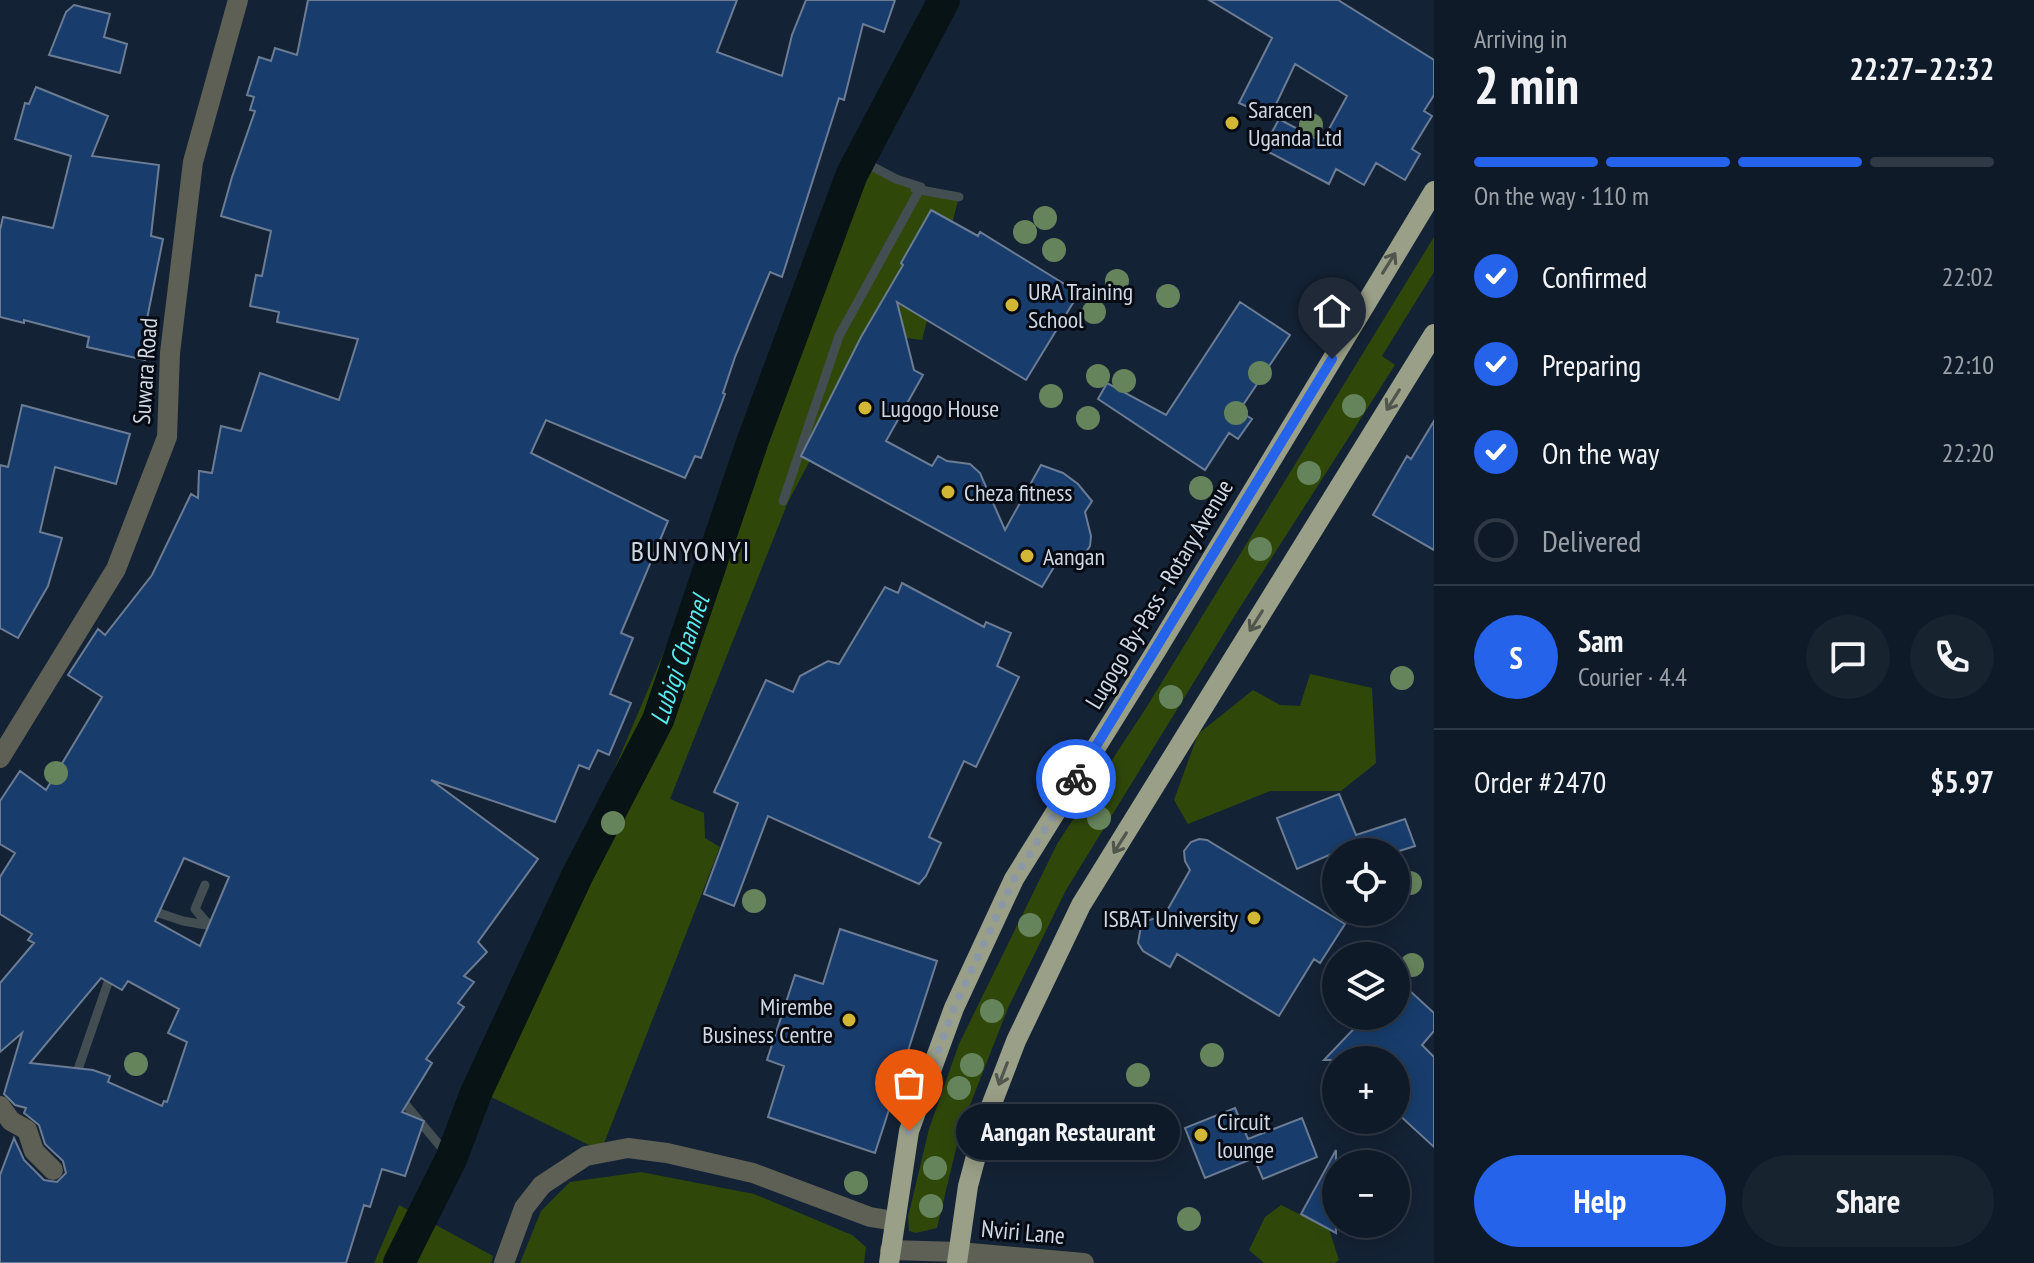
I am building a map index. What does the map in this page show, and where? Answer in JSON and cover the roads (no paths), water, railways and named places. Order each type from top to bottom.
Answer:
[{"type":"main road","name":"Lugogo By-Pass - Rotary Avenue","points":[[890,1256],[909,1131],[954,1008],[1014,879],[1136,684],[1434,191]]},
{"type":"main road","points":[[958,1258],[968,1186],[986,1119],[1016,1041],[1081,905],[1434,334]]},
{"type":"street","name":"Suwara Road","points":[[0,758],[116,569],[167,437],[170,353],[193,162],[238,0]]},
{"type":"street","points":[[0,1106],[11,1121],[27,1130],[34,1151],[53,1170]]},
{"type":"street","points":[[504,1263],[524,1208],[542,1185],[586,1156],[628,1148],[667,1153],[753,1173],[870,1217],[895,1221]]},
{"type":"street","name":"Nviri Lane","points":[[890,1256],[1084,1263]]},
{"type":"waterway","name":"Lubigi Channel","points":[[399,1263],[451,1159],[476,1093],[577,876],[658,720],[753,440],[852,174],[944,0]]},
{"type":"waterway","points":[[783,501],[839,336],[921,187],[896,179],[862,161],[852,174]]},
{"type":"waterway","points":[[915,189],[959,197]]},
{"type":"waterway","points":[[205,885],[195,909],[209,925]]},
{"type":"waterway","points":[[147,909],[183,921],[218,927]]},
{"type":"waterway","points":[[75,1078],[112,971]]},
{"type":"waterway","points":[[402,1100],[451,1159]]},
{"type":"place","name":"Saracen Uganda Ltd","points":[[1232,123]]},
{"type":"place","name":"URA Training School","points":[[1012,305]]},
{"type":"place","name":"Lugogo House","points":[[865,408]]},
{"type":"place","name":"Cheza fitness","points":[[948,492]]},
{"type":"place","name":"Aangan","points":[[1027,556]]},
{"type":"place","name":"ISBAT University","points":[[1254,918]]},
{"type":"place","name":"Mirembe Business Centre","points":[[849,1020]]},
{"type":"place","name":"Aangan Restaurant","points":[[909,1131]]},
{"type":"place","name":"Circuit lounge","points":[[1201,1135]]},
{"type":"district","name":"BUNYONYI","points":[[691,550]]}]
